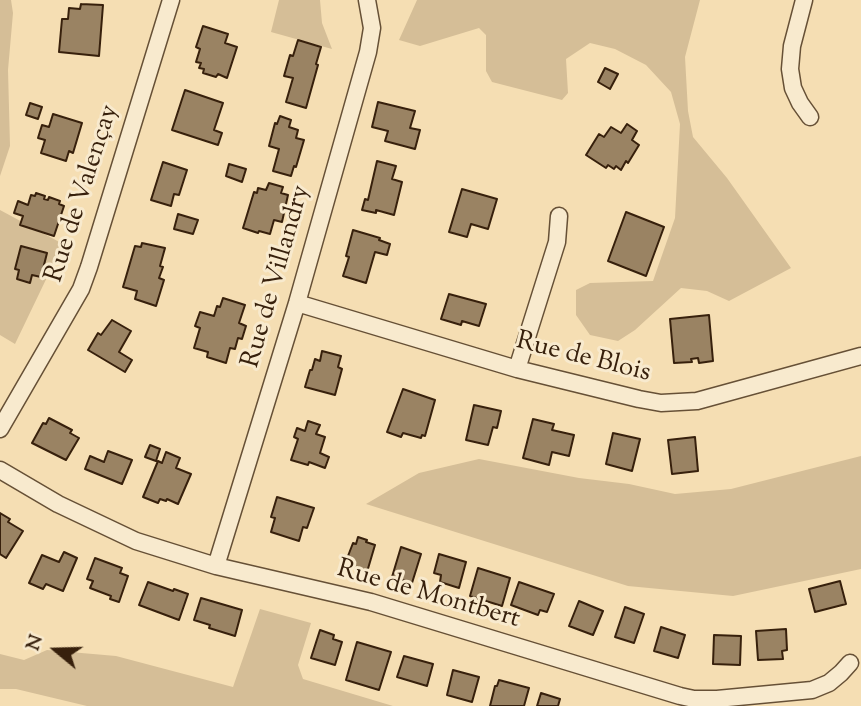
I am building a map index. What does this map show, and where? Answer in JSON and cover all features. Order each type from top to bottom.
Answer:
[{"type":"street","name":"Rue de Valençay","points":[[0,429],[81,289],[171,0]]},
{"type":"street","name":"Rue de Villandry","points":[[216,566],[297,303],[368,52],[372,29],[368,0]]},
{"type":"street","points":[[804,0],[790,69],[793,88],[810,117]]},
{"type":"street","points":[[517,369],[557,242],[559,216]]},
{"type":"street","name":"Rue de Blois","points":[[297,303],[517,369],[639,399],[675,403],[697,401],[861,356]]},
{"type":"street","name":"Rue de Montbert","points":[[0,470],[58,504],[136,541],[216,566],[371,602],[694,699],[812,690],[829,683],[850,663]]},
{"type":"shaded area","points":[[0,0],[11,0],[13,13],[8,70],[10,146],[0,176]]},
{"type":"shaded area","points":[[279,0],[320,0],[322,23],[332,49],[271,32]]},
{"type":"shaded area","points":[[417,0],[700,0],[685,57],[688,111],[693,137],[727,178],[791,268],[729,301],[707,291],[681,288],[635,330],[618,341],[590,335],[576,315],[576,290],[590,283],[653,281],[675,218],[680,124],[671,92],[646,65],[615,49],[590,43],[566,59],[568,93],[562,100],[492,82],[486,71],[486,35],[479,28],[420,46],[399,40]]},
{"type":"shaded area","points":[[0,210],[63,244],[15,344],[0,335]]},
{"type":"shaded area","points":[[861,456],[861,569],[733,596],[628,586],[366,504],[419,473],[479,459],[675,494],[731,489]]},
{"type":"shaded area","points":[[260,609],[311,623],[298,665],[303,679],[393,706],[87,706],[16,689],[0,689],[0,654],[24,660],[47,650],[116,656],[233,687]]},
{"type":"building","points":[[81,4],[103,5],[99,56],[59,52],[62,19],[68,19],[69,8],[80,9]]},
{"type":"building","points":[[203,26],[228,34],[225,43],[237,47],[227,78],[203,73],[204,69],[199,68],[201,63],[196,62],[200,49],[196,47]]},
{"type":"building","points":[[298,40],[321,47],[306,108],[286,102],[293,78],[284,76]]},
{"type":"building","points":[[605,68],[618,74],[610,89],[598,82]]},
{"type":"building","points":[[185,90],[223,103],[214,130],[222,133],[218,145],[172,130]]},
{"type":"building","points":[[378,102],[415,111],[410,128],[420,130],[415,149],[385,141],[388,131],[372,127]]},
{"type":"building","points":[[30,103],[42,107],[38,119],[26,115]]},
{"type":"building","points":[[53,114],[82,123],[73,153],[69,151],[66,161],[41,153],[45,140],[38,138],[42,125],[49,127]]},
{"type":"building","points":[[280,116],[291,120],[289,127],[298,130],[296,138],[304,140],[291,176],[273,171],[279,149],[269,146],[275,123],[277,124]]},
{"type":"building","points":[[627,124],[637,131],[632,140],[639,145],[621,170],[616,166],[614,169],[608,165],[606,168],[586,155],[599,134],[604,137],[611,127],[621,133]]},
{"type":"building","points":[[377,161],[396,166],[392,179],[402,182],[394,215],[376,210],[376,213],[362,210],[365,199],[368,200]]},
{"type":"building","points":[[163,162],[187,170],[179,195],[174,194],[171,206],[151,200]]},
{"type":"building","points":[[229,164],[246,169],[242,182],[226,176]]},
{"type":"building","points":[[269,183],[283,187],[281,193],[288,195],[282,222],[274,220],[270,234],[243,228],[254,192],[257,193],[258,188],[266,190]]},
{"type":"building","points":[[462,189],[497,199],[488,229],[471,224],[467,237],[449,232]]},
{"type":"building","points":[[36,193],[45,196],[44,199],[48,200],[49,197],[60,201],[59,204],[64,206],[54,236],[20,225],[23,216],[14,213],[18,201],[28,205],[31,195],[35,196]]},
{"type":"building","points":[[626,212],[664,227],[646,276],[608,261]]},
{"type":"building","points":[[178,214],[198,220],[193,234],[174,229]]},
{"type":"building","points":[[353,230],[390,244],[387,255],[375,252],[366,283],[343,276]]},
{"type":"building","points":[[142,243],[165,248],[159,278],[164,280],[156,306],[135,299],[137,291],[123,287],[135,246],[141,247]]},
{"type":"building","points":[[21,246],[47,253],[41,277],[32,275],[30,283],[17,279],[19,270],[15,269]]},
{"type":"building","points":[[449,294],[486,304],[479,326],[462,321],[461,325],[441,319]]},
{"type":"building","points":[[223,298],[245,305],[239,323],[246,326],[235,349],[230,348],[226,363],[207,357],[208,352],[194,348],[200,328],[195,326],[200,312],[214,316]]},
{"type":"building","points":[[709,315],[713,361],[699,363],[698,358],[691,359],[692,362],[674,363],[670,319]]},
{"type":"building","points":[[112,320],[131,331],[119,352],[132,360],[125,372],[88,350],[98,333],[101,335]]},
{"type":"building","points":[[322,351],[341,356],[338,367],[342,369],[335,395],[305,387],[315,359],[320,361]]},
{"type":"building","points":[[403,389],[435,400],[425,436],[422,435],[421,438],[403,433],[401,437],[387,432]]},
{"type":"building","points":[[474,405],[501,411],[497,428],[493,427],[488,445],[466,440]]},
{"type":"building","points":[[49,418],[72,430],[70,433],[79,438],[66,460],[32,443],[43,423],[46,424]]},
{"type":"building","points":[[533,419],[554,424],[552,430],[574,435],[569,456],[552,452],[549,465],[523,458]]},
{"type":"building","points":[[308,421],[320,425],[316,434],[325,437],[320,453],[329,457],[325,468],[309,462],[308,465],[291,460],[298,439],[294,437],[297,428],[305,431]]},
{"type":"building","points":[[613,433],[640,439],[632,471],[606,464]]},
{"type":"building","points":[[695,437],[698,471],[672,474],[668,440]]},
{"type":"building","points":[[150,445],[160,449],[156,461],[145,457]]},
{"type":"building","points":[[108,451],[132,460],[122,484],[85,469],[90,456],[104,462]]},
{"type":"building","points":[[166,452],[180,458],[176,468],[191,474],[178,504],[167,499],[160,499],[158,503],[143,497],[158,461],[162,463]]},
{"type":"building","points":[[277,497],[314,508],[307,528],[303,527],[299,541],[271,532],[275,518],[271,517]]},
{"type":"building","points":[[0,513],[10,519],[8,522],[23,531],[6,558],[0,554]]},
{"type":"building","points":[[358,537],[375,545],[367,572],[349,566],[352,558],[348,556]]},
{"type":"building","points":[[401,547],[421,554],[412,583],[392,577]]},
{"type":"building","points":[[64,552],[77,558],[63,591],[46,584],[43,589],[29,583],[42,555],[59,562]]},
{"type":"building","points":[[439,554],[466,562],[459,588],[440,582],[441,575],[434,573]]},
{"type":"building","points":[[95,558],[122,568],[120,573],[128,576],[119,602],[90,588],[93,581],[87,579]]},
{"type":"building","points":[[478,568],[510,578],[502,606],[470,596]]},
{"type":"building","points":[[840,581],[846,604],[815,612],[809,589]]},
{"type":"building","points":[[148,582],[188,594],[179,620],[139,605]]},
{"type":"building","points":[[519,582],[554,594],[547,612],[540,610],[538,615],[511,605]]},
{"type":"building","points":[[201,598],[242,610],[235,636],[194,620]]},
{"type":"building","points":[[579,601],[603,611],[593,635],[569,626]]},
{"type":"building","points":[[625,607],[644,614],[634,643],[615,637]]},
{"type":"building","points":[[661,627],[685,635],[678,658],[654,651]]},
{"type":"building","points":[[786,629],[787,650],[782,651],[783,659],[758,660],[756,631]]},
{"type":"building","points":[[320,630],[334,635],[333,639],[342,642],[335,665],[311,658]]},
{"type":"building","points":[[714,635],[741,636],[740,665],[713,664]]},
{"type":"building","points":[[357,642],[391,652],[379,690],[346,680]]},
{"type":"building","points":[[404,656],[433,664],[427,686],[397,677]]},
{"type":"building","points":[[453,670],[479,677],[472,702],[447,695]]},
{"type":"building","points":[[499,680],[529,688],[524,706],[490,706]]},
{"type":"building","points":[[541,693],[560,699],[558,706],[537,706]]}]
